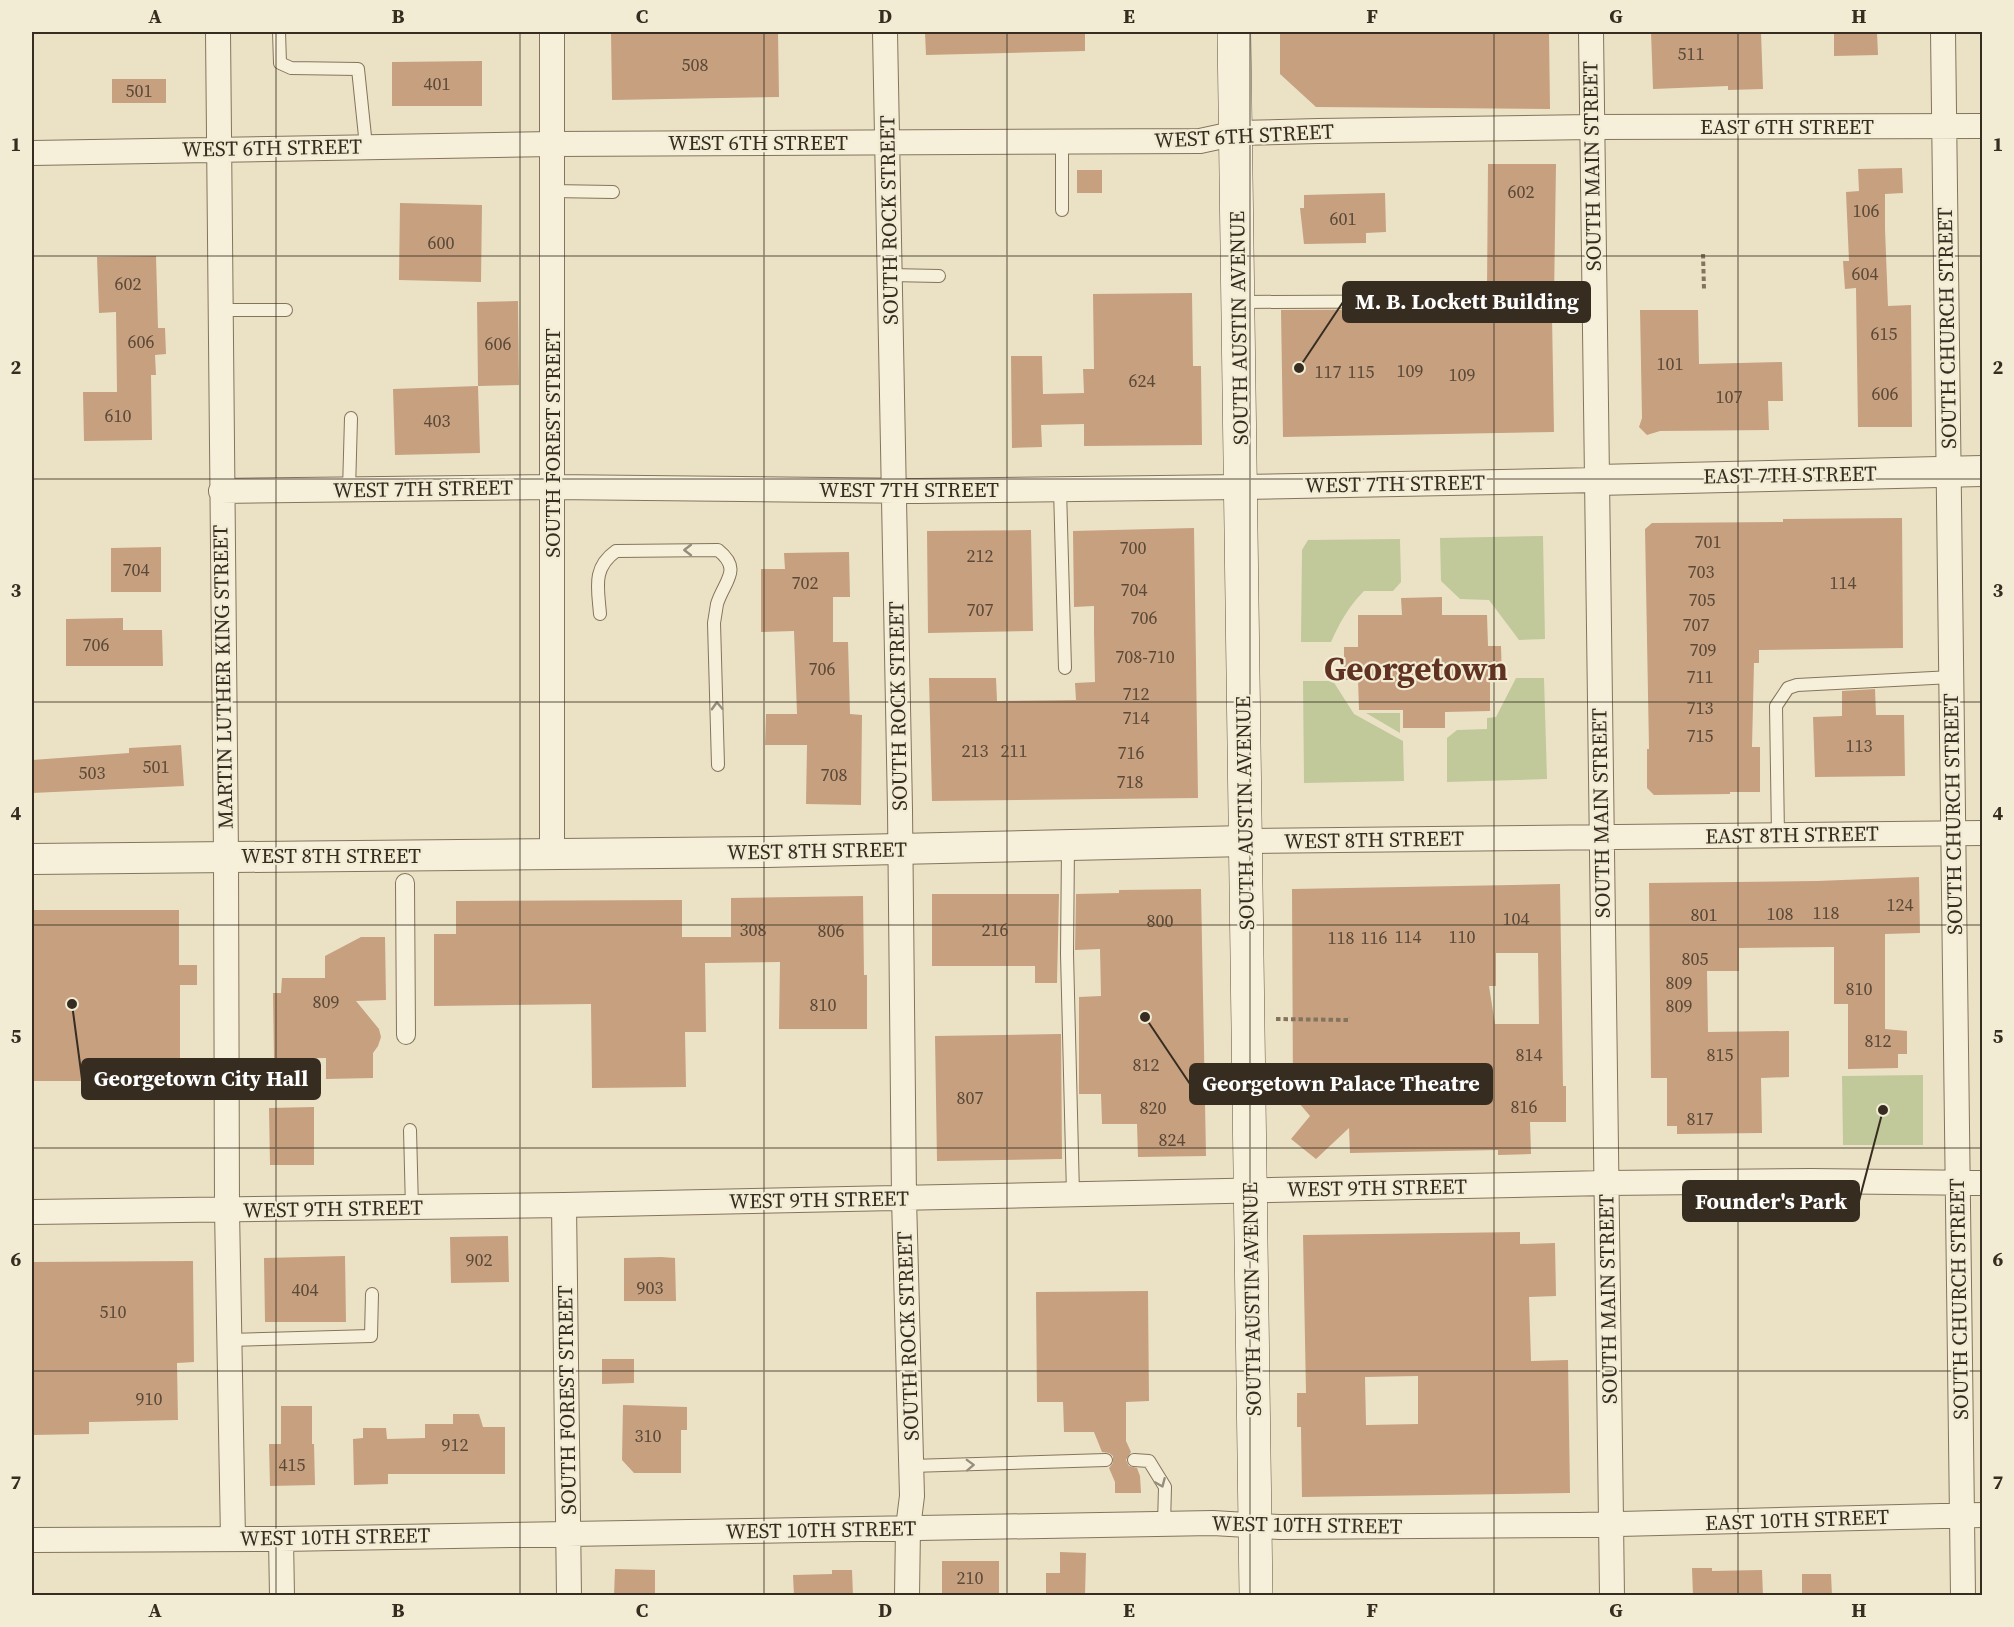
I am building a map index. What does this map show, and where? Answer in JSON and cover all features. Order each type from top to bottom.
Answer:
[{"type":"main road","name":"SOUTH AUSTIN AVENUE","points":[[1234,32],[1256,1596]]},
{"type":"street","name":"MARTIN LUTHER KING STREET","points":[[218,32],[227,1210],[233,1539]]},
{"type":"street","name":"SOUTH FOREST STREET","points":[[552,32],[552,854]]},
{"type":"street","name":"SOUTH ROCK STREET","points":[[885,32],[904,1198],[912,1496],[908,1528],[907,1596]]},
{"type":"street","name":"SOUTH MAIN STREET","points":[[1591,32],[1612,1596]]},
{"type":"street","name":"SOUTH CHURCH STREET","points":[[1943,32],[1954,833],[1956,1184],[1973,1515],[1963,1596]]},
{"type":"street","name":"EAST 6TH STREET","points":[[1592,127],[1983,126]]},
{"type":"street","name":"WEST 6TH STREET","points":[[32,153],[553,144],[1200,141],[1237,133],[1592,127]]},
{"type":"street","name":"EAST 7TH STREET","points":[[1597,480],[1983,471]]},
{"type":"street","name":"WEST 7TH STREET","points":[[221,491],[553,487],[894,491],[1597,480]]},
{"type":"street","name":"EAST 8TH STREET","points":[[1602,837],[1983,833]]},
{"type":"street","name":"WEST 8TH STREET","points":[[32,859],[552,854],[1602,837]]},
{"type":"street","points":[[405,883],[406,1035]]},
{"type":"street","name":"WEST 9TH STREET","points":[[32,1212],[564,1206],[1606,1183],[1811,1181],[1983,1183]]},
{"type":"street","name":"SOUTH FOREST STREET","points":[[564,1206],[569,1596]]},
{"type":"street","name":"EAST 10TH STREET","points":[[1611,1525],[1973,1515]]},
{"type":"street","name":"WEST 10TH STREET","points":[[32,1540],[281,1539],[1213,1523],[1255,1526],[1611,1525]]},
{"type":"street","points":[[281,1539],[282,1596]]},
{"type":"lane","points":[[279,32],[280,63],[291,68],[358,69],[366,146]]},
{"type":"lane","points":[[1062,142],[1062,210]]},
{"type":"lane","points":[[552,190],[614,192]]},
{"type":"lane","points":[[890,274],[939,276]]},
{"type":"lane","points":[[1239,302],[1484,301],[1507,307],[1594,307]]},
{"type":"lane","points":[[220,310],[286,310]]},
{"type":"lane","points":[[349,490],[351,418]]},
{"type":"lane","points":[[1060,489],[1065,668]]},
{"type":"lane","points":[[600,614],[598,575],[601,565],[616,551],[718,550],[728,558],[731,568],[730,577],[717,604],[714,623],[718,765]]},
{"type":"lane","points":[[1778,835],[1776,706],[1788,688],[1797,685],[1952,677]]},
{"type":"lane","points":[[1068,846],[1067,954],[1073,1194]]},
{"type":"lane","points":[[410,1130],[412,1208]]},
{"type":"lane","points":[[229,1340],[371,1336],[372,1294]]},
{"type":"lane","points":[[911,1467],[1106,1460]]},
{"type":"lane","points":[[1134,1460],[1149,1461],[1165,1487],[1164,1524]]},
{"type":"path","points":[[1703,254],[1704,289]]},
{"type":"path","points":[[1248,1019],[1349,1020],[1348,1017]]},
{"type":"green space","points":[[1543,536],[1545,639],[1519,640],[1489,600],[1460,599],[1441,581],[1440,538]]},
{"type":"green space","points":[[1400,539],[1401,582],[1393,591],[1364,591],[1345,615],[1331,642],[1301,642],[1302,550],[1308,540]]},
{"type":"green space","points":[[1516,678],[1544,678],[1547,779],[1447,782],[1447,738],[1457,730],[1487,729],[1487,718],[1496,717]]},
{"type":"green space","points":[[1303,681],[1333,681],[1354,714],[1403,741],[1404,781],[1304,783]]},
{"type":"green space","points":[[1366,713],[1400,713],[1400,733]]},
{"type":"green space","points":[[1923,1075],[1923,1145],[1843,1145],[1842,1076]]},
{"type":"building","points":[[611,32],[778,32],[779,97],[612,100]]},
{"type":"building","points":[[925,32],[1085,32],[1085,51],[926,55]]},
{"type":"building","points":[[1280,32],[1549,32],[1550,109],[1316,107],[1280,74]]},
{"type":"building","points":[[1651,32],[1761,32],[1763,89],[1728,90],[1728,86],[1653,89]]},
{"type":"building","points":[[1834,32],[1877,32],[1878,55],[1834,56]]},
{"type":"building","points":[[482,61],[482,106],[392,106],[392,62]]},
{"type":"building","points":[[112,79],[166,79],[166,103],[112,103]]},
{"type":"building","points":[[1488,164],[1556,164],[1554,299],[1508,299],[1487,293]]},
{"type":"building","points":[[1902,168],[1903,193],[1885,194],[1885,229],[1888,306],[1911,305],[1912,427],[1858,427],[1856,288],[1845,289],[1843,261],[1849,261],[1846,192],[1859,191],[1858,169]]},
{"type":"building","points":[[1077,170],[1102,170],[1102,193],[1077,193]]},
{"type":"building","points":[[1385,193],[1386,232],[1366,233],[1366,243],[1304,244],[1300,208],[1304,208],[1304,195]]},
{"type":"building","points":[[400,203],[482,205],[481,282],[399,280]]},
{"type":"building","points":[[156,256],[158,328],[165,328],[166,354],[155,355],[156,375],[151,375],[152,440],[84,441],[83,392],[117,392],[116,312],[99,313],[97,257]]},
{"type":"building","points":[[1192,293],[1193,366],[1201,366],[1202,445],[1084,446],[1084,424],[1041,425],[1042,447],[1012,448],[1011,356],[1042,356],[1043,394],[1084,393],[1083,369],[1094,369],[1093,294]]},
{"type":"building","points":[[518,301],[519,385],[478,386],[477,302]]},
{"type":"building","points":[[1483,309],[1507,315],[1552,315],[1554,432],[1283,437],[1281,310]]},
{"type":"building","points":[[1640,310],[1698,310],[1699,364],[1782,362],[1783,401],[1768,401],[1769,430],[1660,431],[1647,435],[1639,427],[1642,418]]},
{"type":"building","points":[[478,386],[480,453],[395,455],[393,389]]},
{"type":"building","points":[[1902,518],[1903,648],[1759,650],[1759,663],[1754,663],[1752,747],[1760,747],[1760,792],[1654,795],[1647,788],[1647,749],[1649,749],[1645,529],[1652,523]]},
{"type":"building","points":[[1194,528],[1198,798],[932,801],[929,678],[996,678],[997,701],[1076,700],[1075,683],[1095,682],[1094,606],[1074,607],[1073,531]]},
{"type":"building","points":[[1031,530],[1033,631],[928,633],[927,531]]},
{"type":"building","points":[[161,547],[161,592],[111,592],[111,548]]},
{"type":"building","points":[[849,552],[850,597],[833,597],[833,642],[848,642],[850,714],[862,715],[861,805],[806,804],[807,745],[765,745],[766,714],[797,714],[794,631],[761,632],[761,569],[785,569],[784,553]]},
{"type":"building","points":[[1442,597],[1442,615],[1487,615],[1488,646],[1501,646],[1502,679],[1490,679],[1490,711],[1445,712],[1445,728],[1403,728],[1403,710],[1359,710],[1358,679],[1344,680],[1344,647],[1358,647],[1358,615],[1402,615],[1401,598]]},
{"type":"building","points":[[123,618],[123,630],[162,630],[163,666],[66,666],[66,619]]},
{"type":"building","points":[[1875,689],[1876,715],[1904,715],[1905,776],[1815,777],[1813,717],[1842,716],[1842,691]]},
{"type":"building","points":[[181,745],[184,786],[32,793],[32,760],[129,753],[129,748]]},
{"type":"building","points":[[1919,877],[1920,933],[1885,934],[1885,1029],[1907,1031],[1907,1054],[1898,1054],[1898,1068],[1848,1069],[1848,1004],[1834,1004],[1834,947],[1739,948],[1739,971],[1707,971],[1708,1032],[1789,1031],[1789,1077],[1761,1078],[1762,1133],[1677,1134],[1677,1126],[1667,1126],[1667,1078],[1651,1078],[1649,883]]},
{"type":"building","points":[[1560,884],[1563,1086],[1566,1086],[1566,1122],[1530,1122],[1531,1154],[1498,1155],[1498,1150],[1350,1153],[1349,1128],[1316,1159],[1291,1139],[1310,1116],[1293,1096],[1292,889]],"holes":[[[1496,953],[1538,953],[1539,1024],[1495,1024],[1489,986],[1496,986]]]},
{"type":"building","points":[[1201,889],[1206,1156],[1138,1157],[1137,1124],[1102,1124],[1101,1094],[1079,1094],[1079,997],[1101,996],[1100,949],[1075,950],[1076,894],[1119,893],[1119,890]]},
{"type":"building","points":[[932,894],[1059,894],[1057,983],[1035,983],[1035,966],[932,966]]},
{"type":"building","points":[[863,896],[867,1029],[779,1029],[780,962],[705,963],[706,1032],[685,1032],[686,1087],[592,1088],[591,1004],[434,1006],[434,934],[456,934],[456,901],[682,900],[682,937],[731,937],[731,898]]},
{"type":"building","points":[[32,910],[179,910],[179,965],[197,965],[197,985],[180,985],[180,1088],[142,1088],[142,1081],[32,1081]]},
{"type":"building","points":[[361,937],[385,937],[386,1000],[356,1001],[379,1029],[381,1037],[373,1053],[373,1078],[326,1079],[326,1058],[274,1059],[273,993],[281,993],[282,978],[325,978],[325,956]]},
{"type":"building","points":[[1061,1034],[1062,1159],[937,1161],[935,1036]]},
{"type":"building","points":[[314,1107],[314,1165],[270,1165],[269,1108]]},
{"type":"building","points":[[1520,1232],[1520,1244],[1555,1243],[1556,1296],[1529,1297],[1531,1361],[1568,1360],[1570,1493],[1302,1497],[1301,1427],[1297,1427],[1297,1393],[1306,1393],[1303,1235]],"holes":[[[1418,1376],[1418,1424],[1366,1425],[1365,1377]]]},
{"type":"building","points":[[508,1236],[509,1282],[451,1283],[450,1237]]},
{"type":"building","points":[[345,1256],[346,1322],[265,1322],[264,1258]]},
{"type":"building","points":[[624,1258],[675,1258],[676,1301],[624,1301]]},
{"type":"building","points":[[193,1261],[194,1362],[177,1363],[178,1420],[89,1422],[89,1434],[32,1435],[32,1262]]},
{"type":"building","points":[[1148,1291],[1149,1401],[1126,1402],[1126,1441],[1131,1452],[1126,1460],[1129,1466],[1137,1468],[1141,1493],[1115,1493],[1115,1482],[1109,1468],[1113,1463],[1113,1456],[1102,1452],[1094,1432],[1064,1432],[1063,1402],[1037,1402],[1036,1292]]},
{"type":"building","points":[[602,1359],[634,1359],[634,1383],[602,1384]]},
{"type":"building","points":[[623,1405],[687,1407],[687,1430],[681,1430],[681,1473],[634,1473],[622,1460]]},
{"type":"building","points":[[281,1406],[312,1406],[315,1485],[270,1486],[269,1444],[281,1444]]},
{"type":"building","points":[[453,1414],[479,1414],[483,1427],[505,1427],[505,1474],[388,1474],[388,1484],[354,1485],[353,1439],[363,1438],[363,1428],[386,1428],[387,1439],[425,1438],[425,1424],[453,1424]]},
{"type":"building","points":[[1060,1552],[1086,1553],[1085,1596],[1046,1596],[1046,1573],[1060,1573]]},
{"type":"building","points":[[942,1561],[999,1561],[999,1596],[942,1596]]},
{"type":"building","points":[[1692,1568],[1712,1568],[1712,1571],[1762,1570],[1763,1596],[1693,1596]]},
{"type":"building","points":[[615,1569],[655,1570],[655,1596],[614,1596]]},
{"type":"building","points":[[832,1570],[852,1570],[853,1596],[794,1596],[793,1575],[832,1574]]},
{"type":"building","points":[[1802,1574],[1831,1574],[1832,1596],[1802,1596]]},
{"type":"place","name":"M. B. Lockett Building","points":[[1299,368]]},
{"type":"place","name":"Georgetown City Hall","points":[[72,1004]]},
{"type":"place","name":"Georgetown Palace Theatre","points":[[1145,1017]]},
{"type":"place","name":"Founder's Park","points":[[1883,1110]]},
{"type":"district","name":"Georgetown","points":[[1416,668]]}]
